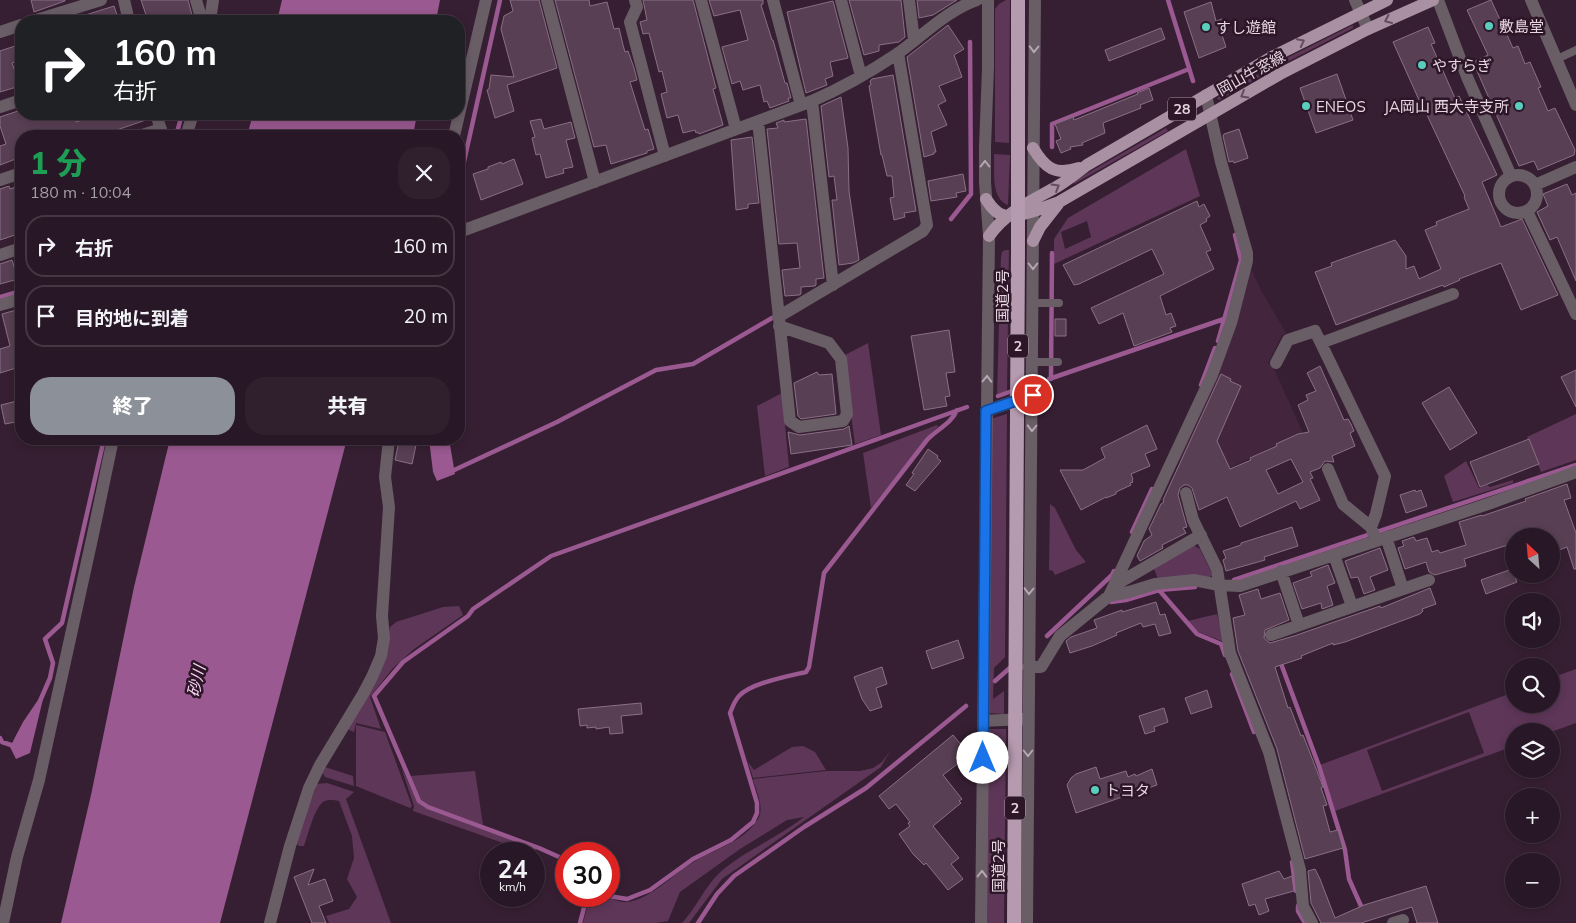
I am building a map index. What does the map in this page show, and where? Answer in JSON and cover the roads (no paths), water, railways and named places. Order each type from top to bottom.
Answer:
[{"type":"highway","name":"国道2号","points":[[1014,923],[1018,0]]},
{"type":"main road","name":"岡山牛窓線","points":[[1033,206],[1087,165],[1188,105],[1272,57],[1387,0]]},
{"type":"main road","name":"岡山牛窓線","points":[[989,236],[999,222],[1007,216],[1033,206],[1059,202],[1280,74],[1368,29],[1433,0]]},
{"type":"main road","points":[[1033,148],[1046,165],[1059,172],[1087,165]]},
{"type":"main road","points":[[986,199],[1001,215],[1007,216]]},
{"type":"main road","points":[[1034,241],[1043,221],[1059,202]]},
{"type":"street","points":[[52,15],[101,0]]},
{"type":"street","points":[[124,0],[128,15]]},
{"type":"street","points":[[196,0],[200,15]]},
{"type":"street","points":[[211,15],[213,0]]},
{"type":"street","points":[[465,89],[486,0]]},
{"type":"street","points":[[547,0],[595,182]]},
{"type":"street","points":[[635,0],[637,7],[630,22],[665,156]]},
{"type":"street","points":[[701,0],[736,129]]},
{"type":"street","points":[[773,0],[806,103],[833,285]]},
{"type":"street","points":[[841,0],[861,76]]},
{"type":"street","points":[[909,0],[914,40]]},
{"type":"street","points":[[465,230],[806,103],[841,88],[898,53],[963,6],[977,0]]},
{"type":"street","points":[[981,923],[989,236],[985,147],[988,0]]},
{"type":"street","points":[[1027,923],[1035,0]]},
{"type":"street","points":[[1355,0],[1368,29]]},
{"type":"street","points":[[1438,0],[1468,77],[1512,176]]},
{"type":"street","points":[[1531,0],[1576,104]]},
{"type":"street","points":[[0,32],[15,27]]},
{"type":"street","points":[[779,322],[833,285],[923,231],[928,225],[898,53]]},
{"type":"street","points":[[1108,595],[1212,375],[1231,323],[1247,261],[1247,253],[1221,162],[1206,95]]},
{"type":"street","points":[[0,107],[15,102]]},
{"type":"street","points":[[1188,105],[1197,122]]},
{"type":"street","points":[[758,121],[779,322],[790,421],[799,427],[843,421],[847,414],[841,358],[829,343],[779,322]]},
{"type":"street","points":[[1536,185],[1576,167]]},
{"type":"street","points":[[0,180],[15,175]]},
{"type":"street","points":[[1523,175],[1536,185],[1537,198],[1527,211],[1511,212],[1501,203],[1499,190],[1506,179],[1512,176],[1523,175]]},
{"type":"street","points":[[1527,211],[1576,314]]},
{"type":"street","points":[[0,254],[15,250]]},
{"type":"street","points":[[1321,343],[1454,294]]},
{"type":"street","points":[[0,305],[15,300]]},
{"type":"street","points":[[1276,363],[1288,340],[1315,331],[1385,476],[1376,514],[1376,534]]},
{"type":"street","points":[[986,411],[1033,395]]},
{"type":"street","points":[[3,923],[17,857],[39,780],[112,445]]},
{"type":"street","points":[[270,923],[290,846],[309,788],[320,765],[368,686],[381,656],[384,638],[382,616],[389,507],[386,477],[389,445]]},
{"type":"street","points":[[1328,469],[1343,504],[1376,534],[1403,589]]},
{"type":"street","points":[[1108,595],[1129,592],[1155,584],[1194,580],[1219,585],[1240,586],[1334,555],[1376,534],[1488,504],[1576,472]]},
{"type":"street","points":[[1186,493],[1193,520],[1217,569],[1230,653],[1269,752],[1300,870],[1303,906],[1312,923]]},
{"type":"street","points":[[1028,667],[1040,666],[1060,636],[1108,595],[1200,535]]},
{"type":"street","points":[[1334,555],[1352,606]]},
{"type":"street","points":[[1281,571],[1299,625]]},
{"type":"street","points":[[1271,635],[1429,580]]},
{"type":"street","points":[[983,722],[1028,719]]},
{"type":"lane","points":[[1557,59],[1576,50]]},
{"type":"lane","points":[[1033,303],[1055,303]]},
{"type":"lane","points":[[1033,362],[1053,362]]},
{"type":"water","points":[[282,0],[440,0],[437,15],[278,15]]},
{"type":"water","points":[[251,120],[416,120],[414,130],[249,130]]},
{"type":"water","name":"砂川","points":[[169,445],[345,445],[220,923],[61,923],[91,795],[134,587]]},
{"type":"water","points":[[430,445],[450,445],[455,474],[437,481],[433,472]]},
{"type":"water","points":[[43,696],[30,753],[16,759],[10,747],[23,722],[40,697]]},
{"type":"waterway","points":[[465,157],[500,0]]},
{"type":"waterway","points":[[1168,0],[1193,81]]},
{"type":"waterway","points":[[951,219],[971,194],[970,42]]},
{"type":"waterway","points":[[1052,147],[1052,124],[1189,69]]},
{"type":"waterway","points":[[178,130],[180,120]]},
{"type":"waterway","points":[[1218,341],[1241,260],[1235,235]]},
{"type":"waterway","points":[[1051,379],[1052,253]]},
{"type":"waterway","points":[[0,297],[15,293]]},
{"type":"waterway","points":[[450,472],[557,422],[656,370],[693,364],[772,318]]},
{"type":"waterway","points":[[1049,379],[1224,319]]},
{"type":"waterway","points":[[1201,385],[1215,348]]},
{"type":"waterway","points":[[998,396],[1015,390]]},
{"type":"waterway","points":[[555,855],[428,807],[419,801],[374,696],[403,662],[468,616],[473,609],[551,556],[967,407]]},
{"type":"waterway","points":[[620,898],[627,899],[650,890],[693,859],[731,840],[753,822],[757,813],[757,803],[730,713],[734,704],[739,696],[752,687],[806,672],[809,667],[824,573],[927,440],[948,423],[957,410]]},
{"type":"waterway","points":[[40,701],[50,678],[53,663],[45,639],[62,623],[103,445]]},
{"type":"waterway","points":[[1234,580],[1576,465]]},
{"type":"waterway","points":[[1132,532],[1152,489]]},
{"type":"waterway","points":[[1047,636],[1114,571]]},
{"type":"waterway","points":[[1111,602],[1126,600],[1159,590],[1195,587]]},
{"type":"waterway","points":[[1159,590],[1197,634],[1221,644],[1225,655]]},
{"type":"waterway","points":[[1280,661],[1319,766],[1345,850],[1349,879],[1361,906]]},
{"type":"waterway","points":[[995,681],[1012,666]]},
{"type":"waterway","points":[[1232,674],[1254,732]]},
{"type":"waterway","points":[[698,923],[717,894],[734,876],[804,827],[866,788],[966,706]]},
{"type":"waterway","points":[[0,738],[2,742],[14,746]]},
{"type":"waterway","points":[[1292,862],[1296,891]]},
{"type":"waterway","points":[[1298,906],[1298,911],[1305,923]]},
{"type":"waterway","points":[[580,923],[584,907]]},
{"type":"place","name":"敷島堂","points":[[1489,26]]},
{"type":"place","name":"すし遊館","points":[[1206,27]]},
{"type":"place","name":"やすらぎ","points":[[1422,65]]},
{"type":"place","name":"ENEOS","points":[[1306,106]]},
{"type":"place","name":"JA岡山 西大寺支所","points":[[1519,106]]},
{"type":"place","name":"トヨタ","points":[[1095,790]]}]
